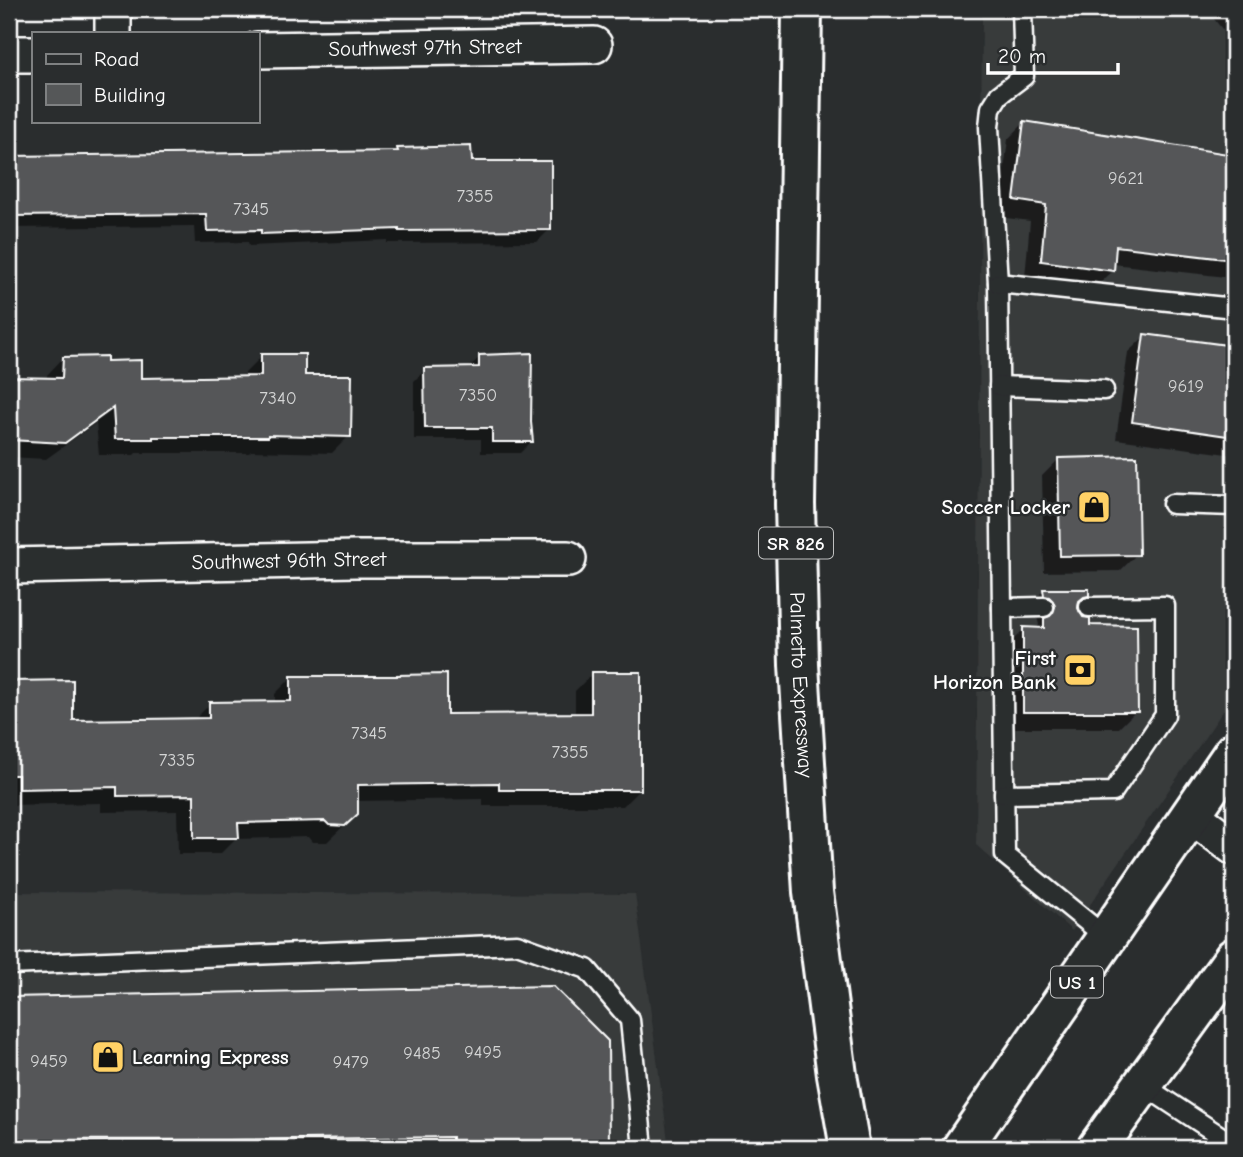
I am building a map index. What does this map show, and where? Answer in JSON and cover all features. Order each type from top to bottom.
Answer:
[{"type":"highway","name":"Palmetto Expressway","points":[[802,9],[795,503],[799,665],[813,892],[837,1075],[850,1148]]},
{"type":"highway","name":"US 1","points":[[962,1148],[1234,752]]},
{"type":"highway","points":[[1097,1148],[1234,958]]},
{"type":"street","points":[[113,9],[113,32]]},
{"type":"street","name":"Southwest 97th Street","points":[[259,50],[594,45]]},
{"type":"street","points":[[9,54],[32,54]]},
{"type":"street","name":"Southwest 96th Street","points":[[9,566],[356,559],[568,559]]},
{"type":"street","points":[[1191,815],[1234,847]]},
{"type":"lane","points":[[1022,9],[1024,76],[999,95],[991,108],[989,127],[998,283],[1005,855],[1107,939]]},
{"type":"lane","points":[[998,283],[1234,308]]},
{"type":"lane","points":[[999,386],[1104,390]]},
{"type":"lane","points":[[1172,504],[1234,506]]},
{"type":"lane","points":[[1004,794],[1113,792],[1165,715],[1165,606],[1090,607]]},
{"type":"lane","points":[[1002,608],[1044,607]]},
{"type":"lane","points":[[9,965],[517,944],[587,969],[630,1020],[643,1148]]},
{"type":"lane","points":[[1143,1085],[1234,1145]]},
{"type":"shaded area","points":[[982,9],[1234,9],[1234,695],[1072,931],[976,845]]},
{"type":"shaded area","points":[[9,892],[635,894],[669,1148],[9,1148]]},
{"type":"building","points":[[1024,121],[1234,155],[1234,260],[1116,246],[1114,271],[1041,261],[1046,205],[1014,200]]},
{"type":"building","points":[[471,146],[472,161],[551,161],[551,230],[399,229],[261,234],[261,230],[207,231],[206,214],[9,216],[9,156],[398,151],[397,148]]},
{"type":"building","points":[[1144,334],[1234,346],[1234,437],[1132,422]]},
{"type":"building","points":[[532,353],[533,442],[492,442],[492,428],[425,428],[424,368],[479,367],[479,355]]},
{"type":"building","points":[[261,354],[305,354],[305,375],[352,375],[351,437],[268,435],[115,439],[113,408],[65,443],[9,440],[9,377],[62,378],[63,357],[107,356],[107,361],[141,360],[141,378],[261,376]]},
{"type":"building","points":[[1137,456],[1139,555],[1060,556],[1058,458]]},
{"type":"building","name":"First Horizon Bank","points":[[1043,589],[1089,589],[1089,596],[1079,601],[1078,608],[1083,617],[1090,618],[1090,625],[1137,626],[1138,712],[1023,712],[1023,627],[1044,628],[1044,618],[1050,616],[1055,607],[1049,597],[1044,596]]},
{"type":"building","points":[[591,672],[641,672],[641,790],[499,790],[499,783],[358,785],[358,814],[345,826],[329,825],[325,821],[238,823],[239,838],[194,838],[194,795],[117,796],[117,787],[18,789],[18,775],[9,775],[9,681],[73,680],[73,720],[209,718],[209,702],[291,701],[291,676],[447,674],[447,714],[591,713]]},
{"type":"building","points":[[553,986],[608,1041],[609,1148],[452,1148],[452,1137],[9,1143],[9,997]]},
{"type":"place","name":"Soccer Locker","points":[[1094,507]]},
{"type":"place","name":"First Horizon Bank","points":[[1080,670]]},
{"type":"place","name":"Learning Express","points":[[108,1057]]}]
